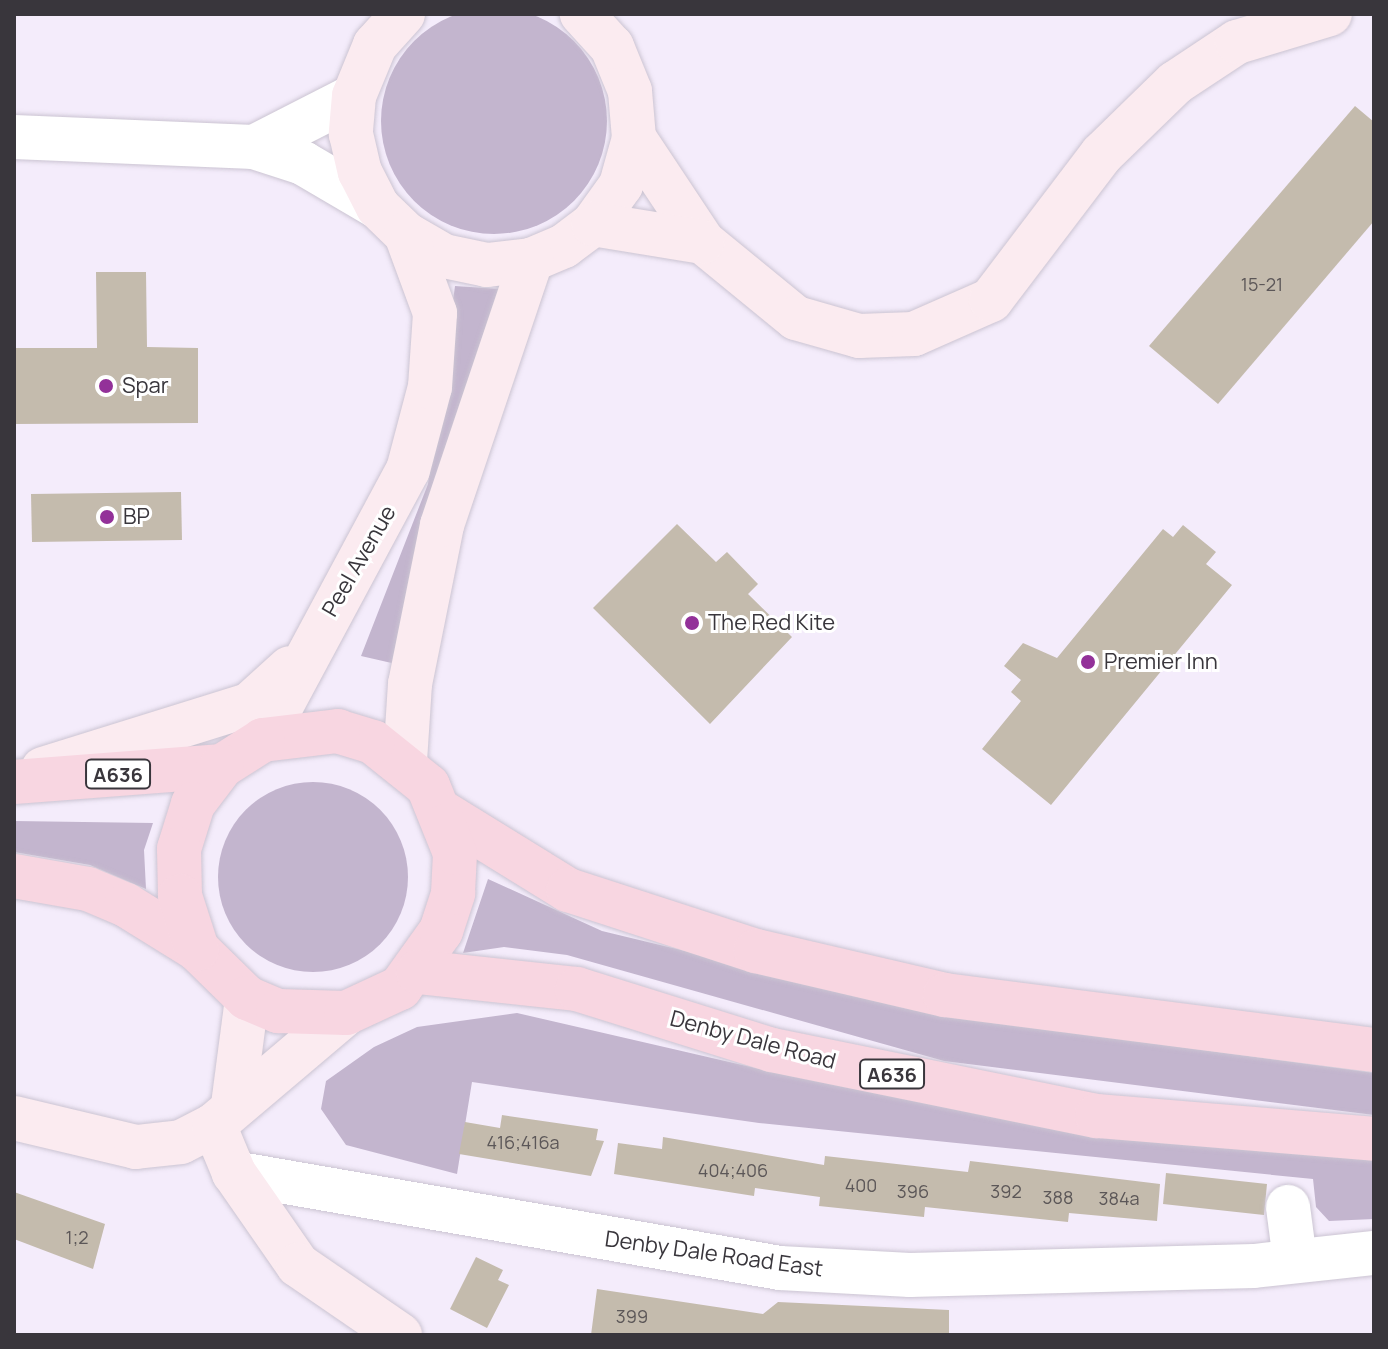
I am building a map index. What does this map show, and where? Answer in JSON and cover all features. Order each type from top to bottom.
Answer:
[{"type":"main road","points":[[197,949],[180,896],[179,849],[193,804],[222,766],[263,740],[338,731],[405,761],[445,814],[568,890],[756,951],[945,995],[1374,1050]]},
{"type":"main road","name":"A636","points":[[14,780],[222,766]]},
{"type":"main road","points":[[14,876],[88,889],[197,949],[247,998],[278,1011],[346,1013],[379,1001],[418,972],[453,893],[455,853],[445,814]]},
{"type":"main road","name":"Denby Dale Road","points":[[418,972],[577,989],[772,1050],[1097,1116],[1374,1139]]},
{"type":"street","points":[[14,137],[254,147],[303,163],[465,262],[531,260],[593,224],[621,185],[634,138],[623,68],[582,14]]},
{"type":"street","points":[[634,138],[703,242],[796,318],[859,336],[914,334],[991,300],[1102,154],[1175,83],[1237,42],[1330,14]]},
{"type":"street","points":[[254,147],[354,96],[385,24]]},
{"type":"street","name":"Peel Avenue","points":[[263,740],[306,653],[376,541],[408,470],[430,387],[435,313],[392,220],[354,154],[354,96]]},
{"type":"street","points":[[593,224],[703,242]]},
{"type":"street","points":[[405,761],[410,684],[442,525],[531,260]]},
{"type":"street","points":[[14,780],[249,705],[306,653]]},
{"type":"street","points":[[247,998],[224,1115],[234,1173],[298,1265],[400,1335]]},
{"type":"street","points":[[15,1122],[136,1147],[181,1142],[224,1115],[346,1013]]},
{"type":"street","name":"Denby Dale Road East","points":[[234,1173],[780,1268],[910,1275],[1295,1260],[1374,1253]]},
{"type":"street","points":[[1288,1207],[1295,1260]]},
{"type":"shaded area","points":[[494,8],[516,10],[537,17],[557,27],[574,41],[588,58],[598,78],[605,99],[605,143],[598,164],[588,184],[574,201],[557,215],[537,225],[516,232],[494,234],[472,232],[451,225],[431,215],[414,201],[400,184],[390,164],[383,143],[381,121],[383,99],[390,78],[400,58],[414,41],[431,27],[451,17],[472,10]]},
{"type":"shaded area","points":[[455,286],[500,289],[396,664],[361,656],[428,484]]},
{"type":"shaded area","points":[[313,782],[349,790],[366,798],[380,810],[392,824],[400,841],[408,877],[400,913],[392,930],[380,944],[366,956],[349,964],[313,972],[277,964],[260,956],[246,944],[234,930],[226,913],[218,877],[226,841],[234,824],[246,810],[260,798],[277,790]]},
{"type":"shaded area","points":[[14,821],[153,823],[144,850],[146,889],[90,865],[14,852]]},
{"type":"shaded area","points":[[488,879],[602,931],[964,1018],[1374,1073],[1374,1115],[944,1061],[567,955],[504,947],[463,953]]},
{"type":"shaded area","points":[[517,1013],[790,1076],[1374,1158],[1374,1219],[1329,1221],[1316,1207],[1313,1179],[759,1123],[472,1082],[457,1174],[346,1145],[321,1109],[326,1081],[374,1047],[417,1027]]},
{"type":"building","points":[[1355,106],[1374,122],[1374,221],[1218,404],[1149,346]]},
{"type":"building","name":"Spar","points":[[96,272],[146,272],[147,347],[198,348],[198,423],[14,424],[14,348],[97,348]]},
{"type":"building","name":"BP","points":[[181,492],[182,540],[32,542],[31,494]]},
{"type":"building","name":"The Red Kite","points":[[677,524],[716,562],[727,552],[758,584],[748,594],[792,637],[710,724],[593,608]]},
{"type":"building","name":"Premier Inn","points":[[1183,525],[1216,552],[1206,564],[1232,585],[1051,805],[982,749],[1021,701],[1011,692],[1021,680],[1004,666],[1023,643],[1057,658],[1163,529],[1173,537]]},
{"type":"building","points":[[502,1115],[598,1129],[596,1140],[604,1141],[591,1176],[459,1154],[465,1122],[500,1128]]},
{"type":"building","points":[[663,1137],[824,1165],[825,1156],[968,1172],[970,1161],[1160,1184],[1157,1221],[1069,1213],[1068,1222],[925,1207],[924,1217],[819,1206],[820,1197],[755,1188],[754,1196],[614,1174],[618,1143],[662,1149]]},
{"type":"building","points":[[1166,1173],[1267,1184],[1264,1215],[1163,1204]]},
{"type":"building","points":[[14,1192],[105,1224],[93,1269],[14,1239]]},
{"type":"building","points":[[476,1257],[503,1270],[498,1280],[509,1285],[487,1328],[450,1309]]},
{"type":"building","points":[[597,1289],[763,1314],[778,1302],[949,1310],[949,1335],[591,1335]]},
{"type":"place","name":"Spar","points":[[106,386]]},
{"type":"place","name":"BP","points":[[107,517]]},
{"type":"place","name":"The Red Kite","points":[[692,623]]},
{"type":"place","name":"Premier Inn","points":[[1088,662]]}]
